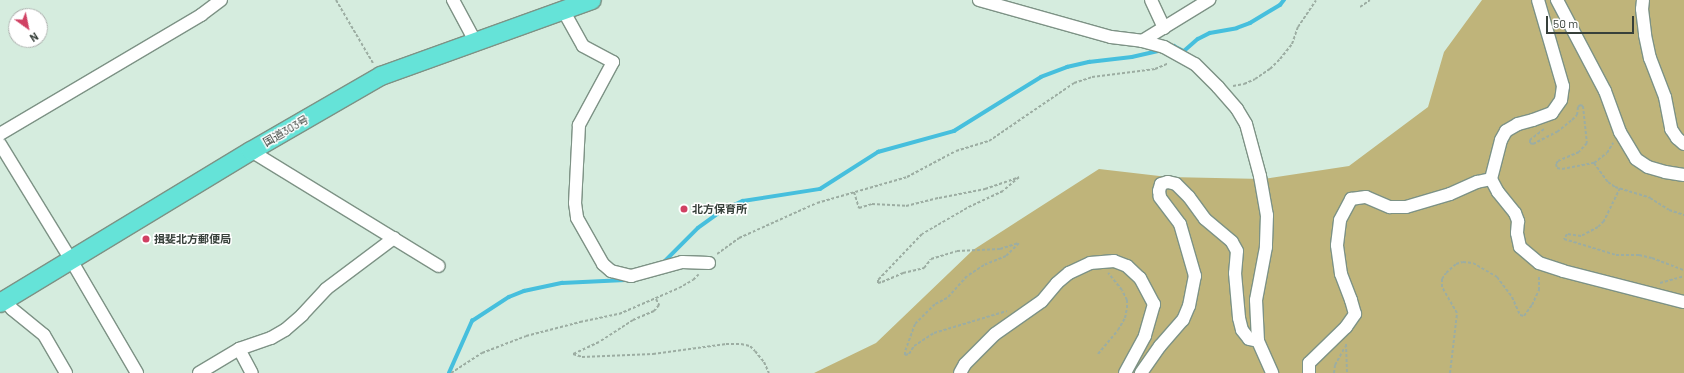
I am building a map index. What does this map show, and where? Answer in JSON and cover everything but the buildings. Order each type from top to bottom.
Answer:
[{"type":"highway","name":"国道303号","points":[[2,302],[252,151],[381,76],[592,0]]},
{"type":"street","points":[[0,134],[201,15],[221,0]]},
{"type":"street","points":[[453,0],[475,41]]},
{"type":"street","points":[[979,0],[1111,38],[1142,41],[1164,47],[1194,64],[1220,89],[1237,109],[1246,124],[1260,176],[1267,215],[1266,247],[1256,300],[1258,341],[1272,373]]},
{"type":"street","points":[[1151,0],[1164,28]]},
{"type":"street","points":[[1142,41],[1209,0]]},
{"type":"street","points":[[1538,0],[1563,86],[1561,100],[1550,113],[1518,124],[1506,131],[1501,140],[1491,179],[1498,192],[1515,213],[1518,221],[1517,233],[1520,247],[1539,262],[1563,271],[1684,302]]},
{"type":"street","points":[[1557,0],[1604,91],[1620,132],[1636,159],[1648,167],[1684,175]]},
{"type":"street","points":[[1643,0],[1645,35],[1650,58],[1665,97],[1671,129],[1677,138],[1684,144]]},
{"type":"street","points":[[563,10],[583,46],[613,62],[579,125],[575,203],[577,218],[603,264],[611,271],[631,276],[682,262],[709,263]]},
{"type":"street","points":[[0,144],[71,260],[137,373]]},
{"type":"street","points":[[252,151],[439,266]]},
{"type":"street","points":[[1309,373],[1309,363],[1346,327],[1355,314],[1352,300],[1341,274],[1337,245],[1340,220],[1351,199],[1366,198],[1390,207],[1406,207],[1450,194],[1478,182],[1491,179]]},
{"type":"street","points":[[1141,373],[1160,346],[1183,320],[1189,306],[1195,276],[1180,224],[1160,197],[1159,190],[1161,184],[1168,182],[1176,184],[1189,197],[1205,219],[1232,242],[1237,251],[1235,273],[1239,318],[1242,330],[1249,339],[1258,341]]},
{"type":"street","points":[[199,373],[239,349],[271,338],[285,330],[302,315],[326,289],[394,238]]},
{"type":"street","points":[[960,373],[964,364],[995,334],[1042,301],[1057,283],[1069,273],[1090,263],[1114,261],[1128,266],[1140,278],[1154,304],[1153,312],[1144,336],[1125,373]]},
{"type":"street","points":[[2,302],[44,335],[66,373]]},
{"type":"street","points":[[239,349],[252,373]]},
{"type":"path","points":[[336,0],[381,76]]},
{"type":"path","points":[[1220,89],[1244,84],[1270,69],[1292,44],[1298,27],[1316,0]]},
{"type":"path","points":[[1360,8],[1370,0]]},
{"type":"path","points":[[451,373],[482,353],[526,336],[619,314],[656,299],[693,280],[720,250],[739,238],[817,203],[907,177],[956,151],[988,141],[1074,83],[1092,77],[1155,69],[1171,62],[1178,54]]},
{"type":"path","points":[[1550,113],[1552,121],[1530,140],[1530,143],[1532,144],[1557,132],[1577,115],[1578,107],[1580,105],[1583,106],[1587,143],[1579,152],[1565,157],[1556,164],[1557,168],[1568,169],[1594,163],[1607,153],[1615,137],[1620,132]]},
{"type":"path","points":[[1594,163],[1608,182],[1620,188],[1650,198],[1669,210],[1684,215]]},
{"type":"path","points":[[854,192],[859,208],[872,204],[906,206],[985,189],[1019,177],[1003,191],[966,208],[922,234],[878,280],[878,283],[903,272],[924,268],[931,259],[957,251],[1000,249],[1019,243],[1006,256],[984,265],[967,276],[947,298],[935,304],[915,324],[904,352],[905,355],[909,354],[914,346],[934,334],[968,324],[981,318],[1008,311]]},
{"type":"path","points":[[1620,188],[1604,221],[1598,227],[1581,236],[1567,234],[1564,238],[1616,255],[1639,255],[1652,258],[1684,270]]},
{"type":"path","points":[[1098,354],[1118,330],[1125,318],[1127,308],[1127,300],[1122,290],[1111,278],[1104,262]]},
{"type":"path","points":[[1450,373],[1457,313],[1442,287],[1442,279],[1446,273],[1456,264],[1463,262],[1473,263],[1498,277],[1512,297],[1520,315],[1524,316],[1539,290],[1539,262]]},
{"type":"path","points":[[1642,292],[1644,288],[1649,285],[1667,282],[1684,276]]},
{"type":"path","points":[[656,299],[660,305],[654,311],[633,320],[599,342],[573,354],[582,357],[654,354],[726,344],[741,344],[750,346],[755,351],[764,362],[769,373]]},
{"type":"path","points":[[1346,327],[1348,337],[1346,347],[1347,373]]},
{"type":"path","points":[[1334,373],[1335,365],[1346,347]]},
{"type":"shaded area","points":[[1482,0],[1684,0],[1684,373],[814,373],[876,343],[973,250],[1099,169],[1168,177],[1263,179],[1349,166],[1428,107],[1444,52]]},
{"type":"waterway","points":[[1171,47],[1174,46],[1184,51],[1198,39],[1210,33],[1237,28],[1250,23],[1280,5],[1284,0]]},
{"type":"waterway","points":[[663,263],[698,228],[720,212],[743,201],[820,189],[878,152],[954,131],[1041,77],[1067,67],[1089,62],[1132,57],[1163,50]]},
{"type":"waterway","points":[[449,373],[472,321],[509,297],[524,291],[562,283],[625,280]]},
{"type":"place","name":"北方保育所","points":[[684,209]]},
{"type":"place","name":"揖斐北方郵便局","points":[[146,239]]}]
